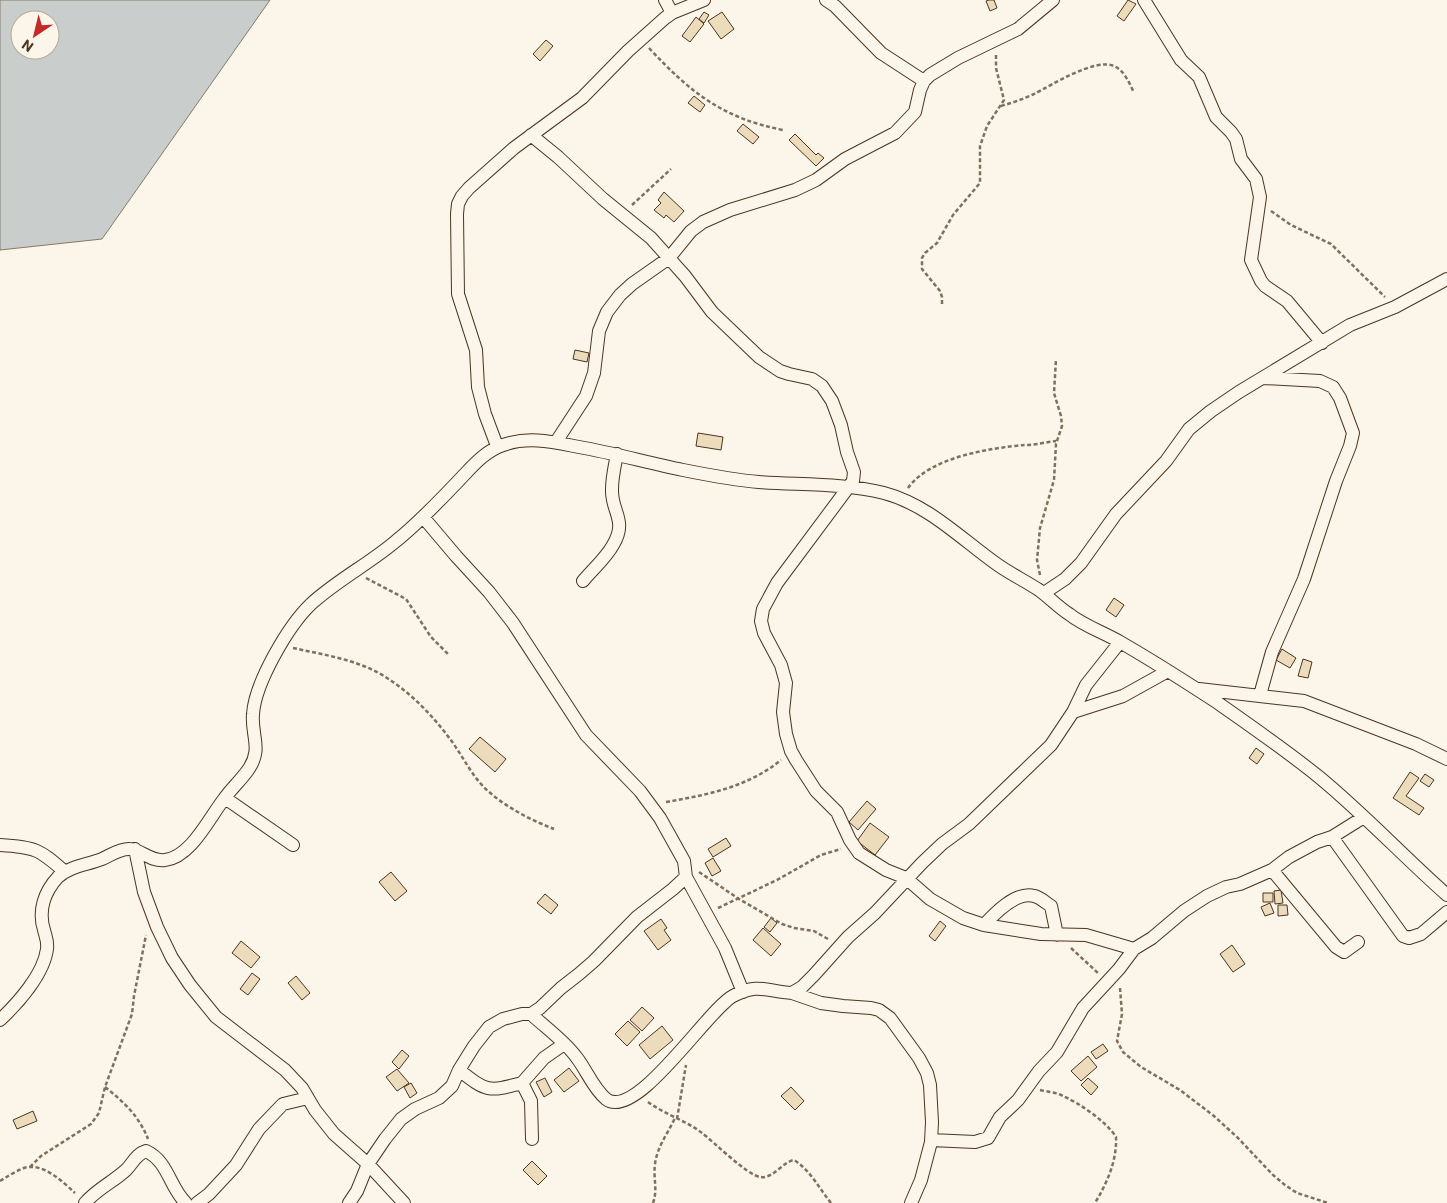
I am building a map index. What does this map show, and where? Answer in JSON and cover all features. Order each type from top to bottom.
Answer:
[{"type":"street","points":[[665,0],[672,13]]},
{"type":"street","points":[[497,446],[485,414],[478,387],[476,350],[458,294],[458,204],[469,188],[514,148],[582,98],[641,40],[672,13],[704,0]]},
{"type":"street","points":[[556,442],[586,396],[594,374],[599,330],[607,312],[620,295],[632,284],[669,258],[691,231],[703,222],[730,210],[795,190],[816,180],[845,159],[895,133],[915,112],[924,81],[930,75],[1029,21],[1053,0]]},
{"type":"street","points":[[1144,0],[1181,60],[1198,77],[1216,116],[1236,139],[1241,159],[1256,179],[1260,197],[1251,251],[1252,265],[1264,286],[1287,301],[1322,343]]},
{"type":"street","points":[[829,1],[882,53],[924,81]]},
{"type":"street","points":[[531,135],[651,238],[685,276],[712,312],[759,357],[780,371],[812,379],[826,392],[841,425],[853,468],[854,479],[850,488],[777,583],[763,609],[761,621],[764,633],[781,665],[786,683],[783,712],[791,751],[814,788],[836,812],[854,848],[879,866],[906,878],[930,899],[963,918],[984,925],[1041,934],[1086,935],[1134,948]]},
{"type":"street","points":[[1047,591],[1081,563],[1116,514],[1166,461],[1189,429],[1239,392],[1350,326],[1395,306],[1447,279]]},
{"type":"street","points":[[1260,695],[1272,652],[1304,579],[1353,433],[1340,398],[1332,387],[1320,381],[1264,378]]},
{"type":"street","points":[[0,1020],[31,986],[43,961],[49,945],[42,925],[43,902],[48,890],[59,877],[70,869],[104,858],[115,852],[135,849],[154,859],[165,860],[177,856],[190,845],[253,763],[257,751],[252,717],[263,679],[280,645],[310,605],[394,543],[423,517],[479,460],[497,446],[532,439],[617,454],[677,469],[729,479],[850,488],[886,494],[910,503],[935,516],[997,564],[1047,591],[1073,618],[1120,642],[1168,671],[1287,752],[1322,779],[1447,895]]},
{"type":"street","points":[[583,581],[613,547],[620,526],[619,516],[612,500],[617,454]]},
{"type":"street","points":[[423,517],[489,592],[513,623],[586,735],[652,806],[684,861],[686,877],[708,914],[731,961],[743,992]]},
{"type":"street","points":[[792,993],[802,987],[906,878],[942,844],[969,824],[1051,745],[1073,712],[1086,686],[1120,642]]},
{"type":"street","points":[[1073,712],[1123,696],[1168,671]]},
{"type":"street","points":[[1194,688],[1304,701],[1416,744],[1447,759]]},
{"type":"street","points":[[225,798],[293,845]]},
{"type":"street","points":[[931,1140],[976,1142],[986,1140],[993,1132],[1000,1117],[1018,1100],[1057,1052],[1083,1008],[1119,969],[1134,948],[1152,938],[1184,911],[1207,896],[1272,870],[1302,850],[1332,837],[1364,817]]},
{"type":"street","points":[[1332,837],[1403,936],[1409,938],[1421,934],[1447,912]]},
{"type":"street","points":[[0,845],[31,848],[42,853],[65,872]]},
{"type":"street","points":[[135,849],[144,892],[172,958],[190,985],[216,1017],[285,1070],[302,1088],[334,1134],[368,1164],[404,1203]]},
{"type":"street","points":[[1272,870],[1336,947],[1344,952],[1358,942]]},
{"type":"street","points":[[349,1203],[357,1191],[368,1164],[385,1138],[401,1120],[415,1109],[439,1098],[452,1086],[459,1070],[474,1046],[489,1027],[508,1017],[531,1014],[540,1008],[561,988],[580,974],[637,917],[686,877]]},
{"type":"street","points":[[984,925],[991,917],[1018,897],[1034,896],[1051,906],[1059,935]]},
{"type":"street","points":[[531,1014],[578,1059],[606,1099],[613,1102],[624,1101],[663,1071],[720,1005],[732,996],[743,992],[758,987],[792,993],[821,1003],[876,1009],[890,1018],[920,1058],[930,1085],[931,1140],[921,1180],[911,1203]]},
{"type":"street","points":[[459,1070],[488,1090],[502,1088],[522,1083],[544,1058],[564,1044]]},
{"type":"street","points":[[522,1083],[531,1101],[532,1139]]},
{"type":"street","points":[[197,1203],[210,1194],[236,1165],[259,1130],[283,1104],[308,1098]]},
{"type":"street","points":[[86,1202],[92,1195],[126,1170],[141,1153],[146,1151],[164,1166],[175,1191],[186,1203]]},
{"type":"path","points":[[641,40],[698,96],[711,104],[760,126],[783,130]]},
{"type":"path","points":[[942,304],[940,291],[922,269],[922,258],[940,238],[953,215],[980,183],[980,146],[987,126],[1004,100],[996,68],[997,40]]},
{"type":"path","points":[[1001,106],[1032,95],[1090,67],[1108,65],[1116,66],[1122,72],[1134,93]]},
{"type":"path","points":[[624,216],[634,203],[672,169]]},
{"type":"path","points":[[1260,197],[1272,212],[1280,218],[1331,244],[1395,306]]},
{"type":"path","points":[[1047,591],[1038,570],[1037,560],[1040,528],[1054,480],[1057,442],[1062,426],[1054,393],[1056,359]]},
{"type":"path","points":[[900,499],[910,484],[922,474],[967,454],[1001,447],[1057,442]]},
{"type":"path","points":[[353,572],[406,599],[431,636],[449,655]]},
{"type":"path","points":[[280,645],[363,666],[388,678],[419,703],[450,738],[475,777],[488,791],[522,815],[554,829]]},
{"type":"path","points":[[652,806],[735,786],[762,774],[791,751]]},
{"type":"path","points":[[708,914],[821,855],[839,849],[854,848]]},
{"type":"path","points":[[684,861],[739,899],[782,924],[814,931],[841,944]]},
{"type":"path","points":[[30,1167],[41,1156],[91,1124],[99,1113],[105,1087],[132,1014],[145,940],[153,914]]},
{"type":"path","points":[[1059,935],[1068,946],[1107,981]]},
{"type":"path","points":[[1119,969],[1122,1014],[1117,1041],[1123,1052],[1141,1067],[1180,1090],[1214,1116],[1238,1138],[1272,1175],[1285,1185],[1297,1193],[1328,1203]]},
{"type":"path","points":[[653,1203],[656,1192],[654,1173],[658,1152],[676,1118],[685,1076],[686,1044]]},
{"type":"path","points":[[1030,1084],[1042,1091],[1055,1093],[1073,1101],[1098,1119],[1114,1134],[1116,1141],[1112,1167],[1106,1185],[1095,1203]]},
{"type":"path","points":[[105,1087],[134,1113],[144,1131],[153,1155]]},
{"type":"path","points":[[638,1091],[655,1107],[701,1132],[738,1164],[756,1176],[762,1178],[777,1172],[789,1161],[794,1160],[801,1164],[831,1203]]},
{"type":"path","points":[[0,1181],[24,1168],[30,1167],[50,1173],[86,1202]]},
{"type":"shaded area","points":[[0,0],[270,0],[102,239],[0,250]]},
{"type":"building","points":[[994,0],[997,8],[990,11],[986,1]]},
{"type":"building","points":[[1128,0],[1136,4],[1124,21],[1117,16]]},
{"type":"building","points":[[704,12],[709,15],[704,23],[699,19]]},
{"type":"building","points":[[722,12],[734,29],[721,39],[708,21]]},
{"type":"building","points":[[696,17],[704,24],[690,42],[682,36]]},
{"type":"building","points":[[546,40],[553,46],[540,61],[533,54]]},
{"type":"building","points":[[694,96],[705,105],[700,112],[688,103]]},
{"type":"building","points":[[743,124],[759,137],[753,144],[737,131]]},
{"type":"building","points":[[795,134],[816,155],[818,153],[824,158],[816,166],[789,140]]},
{"type":"building","points":[[664,192],[684,211],[674,222],[666,215],[664,218],[654,210],[661,203],[658,200]]},
{"type":"building","points":[[575,350],[589,353],[587,362],[573,359]]},
{"type":"building","points":[[698,433],[723,437],[721,450],[696,446]]},
{"type":"building","points":[[1114,598],[1124,605],[1116,617],[1106,610]]},
{"type":"building","points":[[1282,649],[1296,658],[1290,668],[1276,660]]},
{"type":"building","points":[[1303,659],[1312,662],[1308,678],[1298,676]]},
{"type":"building","points":[[480,737],[506,759],[495,772],[469,749]]},
{"type":"building","points":[[1256,748],[1264,754],[1257,764],[1249,758]]},
{"type":"building","points":[[1410,772],[1419,778],[1406,796],[1424,808],[1419,815],[1393,798]]},
{"type":"building","points":[[1425,774],[1434,780],[1429,787],[1420,781]]},
{"type":"building","points":[[867,801],[876,809],[858,830],[849,822]]},
{"type":"building","points":[[870,823],[889,837],[875,855],[857,841]]},
{"type":"building","points":[[726,838],[731,846],[713,857],[708,849]]},
{"type":"building","points":[[713,858],[721,871],[712,876],[705,863]]},
{"type":"building","points":[[391,872],[407,891],[395,901],[379,882]]},
{"type":"building","points":[[1281,890],[1283,903],[1275,904],[1274,891]]},
{"type":"building","points":[[1263,893],[1273,893],[1273,902],[1263,902]]},
{"type":"building","points":[[545,894],[558,905],[551,914],[537,903]]},
{"type":"building","points":[[1270,903],[1274,913],[1265,916],[1261,907]]},
{"type":"building","points":[[1278,905],[1287,905],[1288,915],[1278,916]]},
{"type":"building","points":[[771,918],[777,923],[770,932],[764,927]]},
{"type":"building","points":[[661,919],[667,928],[664,930],[671,940],[658,950],[644,931]]},
{"type":"building","points":[[940,921],[946,926],[935,941],[929,936]]},
{"type":"building","points":[[763,928],[781,944],[771,956],[753,940]]},
{"type":"building","points":[[241,941],[260,957],[251,968],[232,953]]},
{"type":"building","points":[[1232,945],[1245,964],[1233,972],[1220,954]]},
{"type":"building","points":[[252,973],[260,979],[248,995],[240,989]]},
{"type":"building","points":[[296,976],[310,993],[302,1000],[288,983]]},
{"type":"building","points":[[642,1007],[654,1018],[642,1031],[630,1020]]},
{"type":"building","points":[[628,1021],[640,1032],[627,1046],[615,1034]]},
{"type":"building","points":[[662,1026],[673,1040],[650,1059],[639,1045]]},
{"type":"building","points":[[1103,1044],[1108,1051],[1096,1059],[1091,1052]]},
{"type":"building","points":[[402,1050],[409,1056],[399,1069],[392,1062]]},
{"type":"building","points":[[1088,1056],[1097,1067],[1081,1081],[1071,1071]]},
{"type":"building","points":[[569,1068],[579,1081],[564,1092],[554,1080]]},
{"type":"building","points":[[397,1069],[409,1083],[397,1091],[386,1077]]},
{"type":"building","points":[[545,1078],[552,1092],[544,1097],[536,1082]]},
{"type":"building","points":[[1088,1078],[1098,1087],[1091,1095],[1081,1085]]},
{"type":"building","points":[[411,1083],[417,1093],[410,1098],[404,1087]]},
{"type":"building","points":[[791,1087],[804,1101],[795,1110],[781,1096]]},
{"type":"building","points":[[33,1111],[37,1121],[17,1129],[13,1120]]},
{"type":"building","points":[[532,1161],[547,1176],[538,1185],[523,1170]]}]
